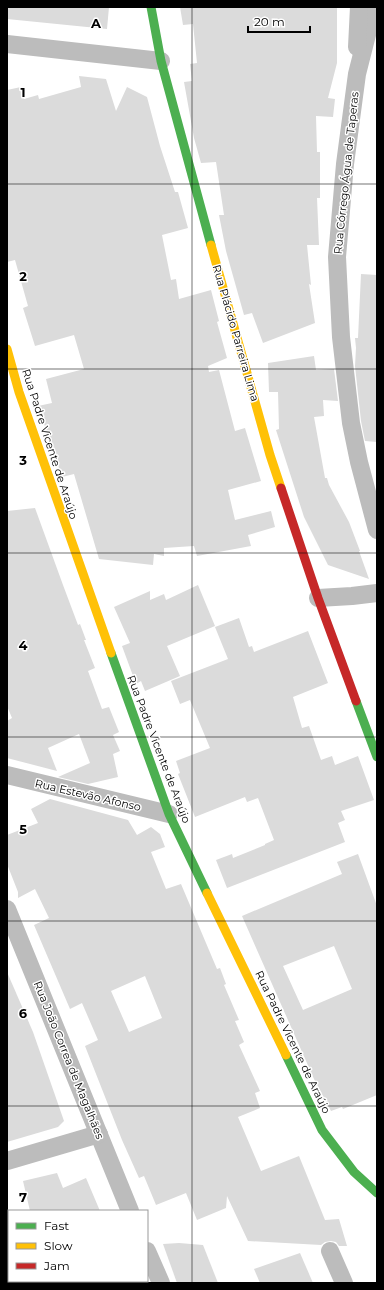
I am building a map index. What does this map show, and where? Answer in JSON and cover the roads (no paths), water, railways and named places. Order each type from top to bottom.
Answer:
[{"type":"street","name":"Rua Plácido Parreira Lima","points":[[151,7],[161,61],[191,174],[270,455],[318,598],[377,757]]},
{"type":"street","points":[[357,74],[359,7]]},
{"type":"street","name":"Rua Córrego Água de Taperas","points":[[374,7],[372,38],[357,74],[345,164],[338,257],[341,336],[351,423],[359,462],[377,530]]},
{"type":"street","points":[[7,44],[161,61]]},
{"type":"street","name":"Rua Padre Vicente de Araújo","points":[[7,349],[19,392],[78,563],[169,814],[322,1130],[365,1184],[377,1193]]},
{"type":"street","points":[[318,598],[377,593]]},
{"type":"street","name":"Rua Estevão Afonso","points":[[7,775],[169,814]]},
{"type":"street","name":"Rua João Correa de Magalhães","points":[[7,909],[130,1210]]},
{"type":"street","points":[[7,1161],[99,1134]]},
{"type":"street","points":[[330,1251],[344,1283]]},
{"type":"street","points":[[148,1254],[161,1283]]}]
